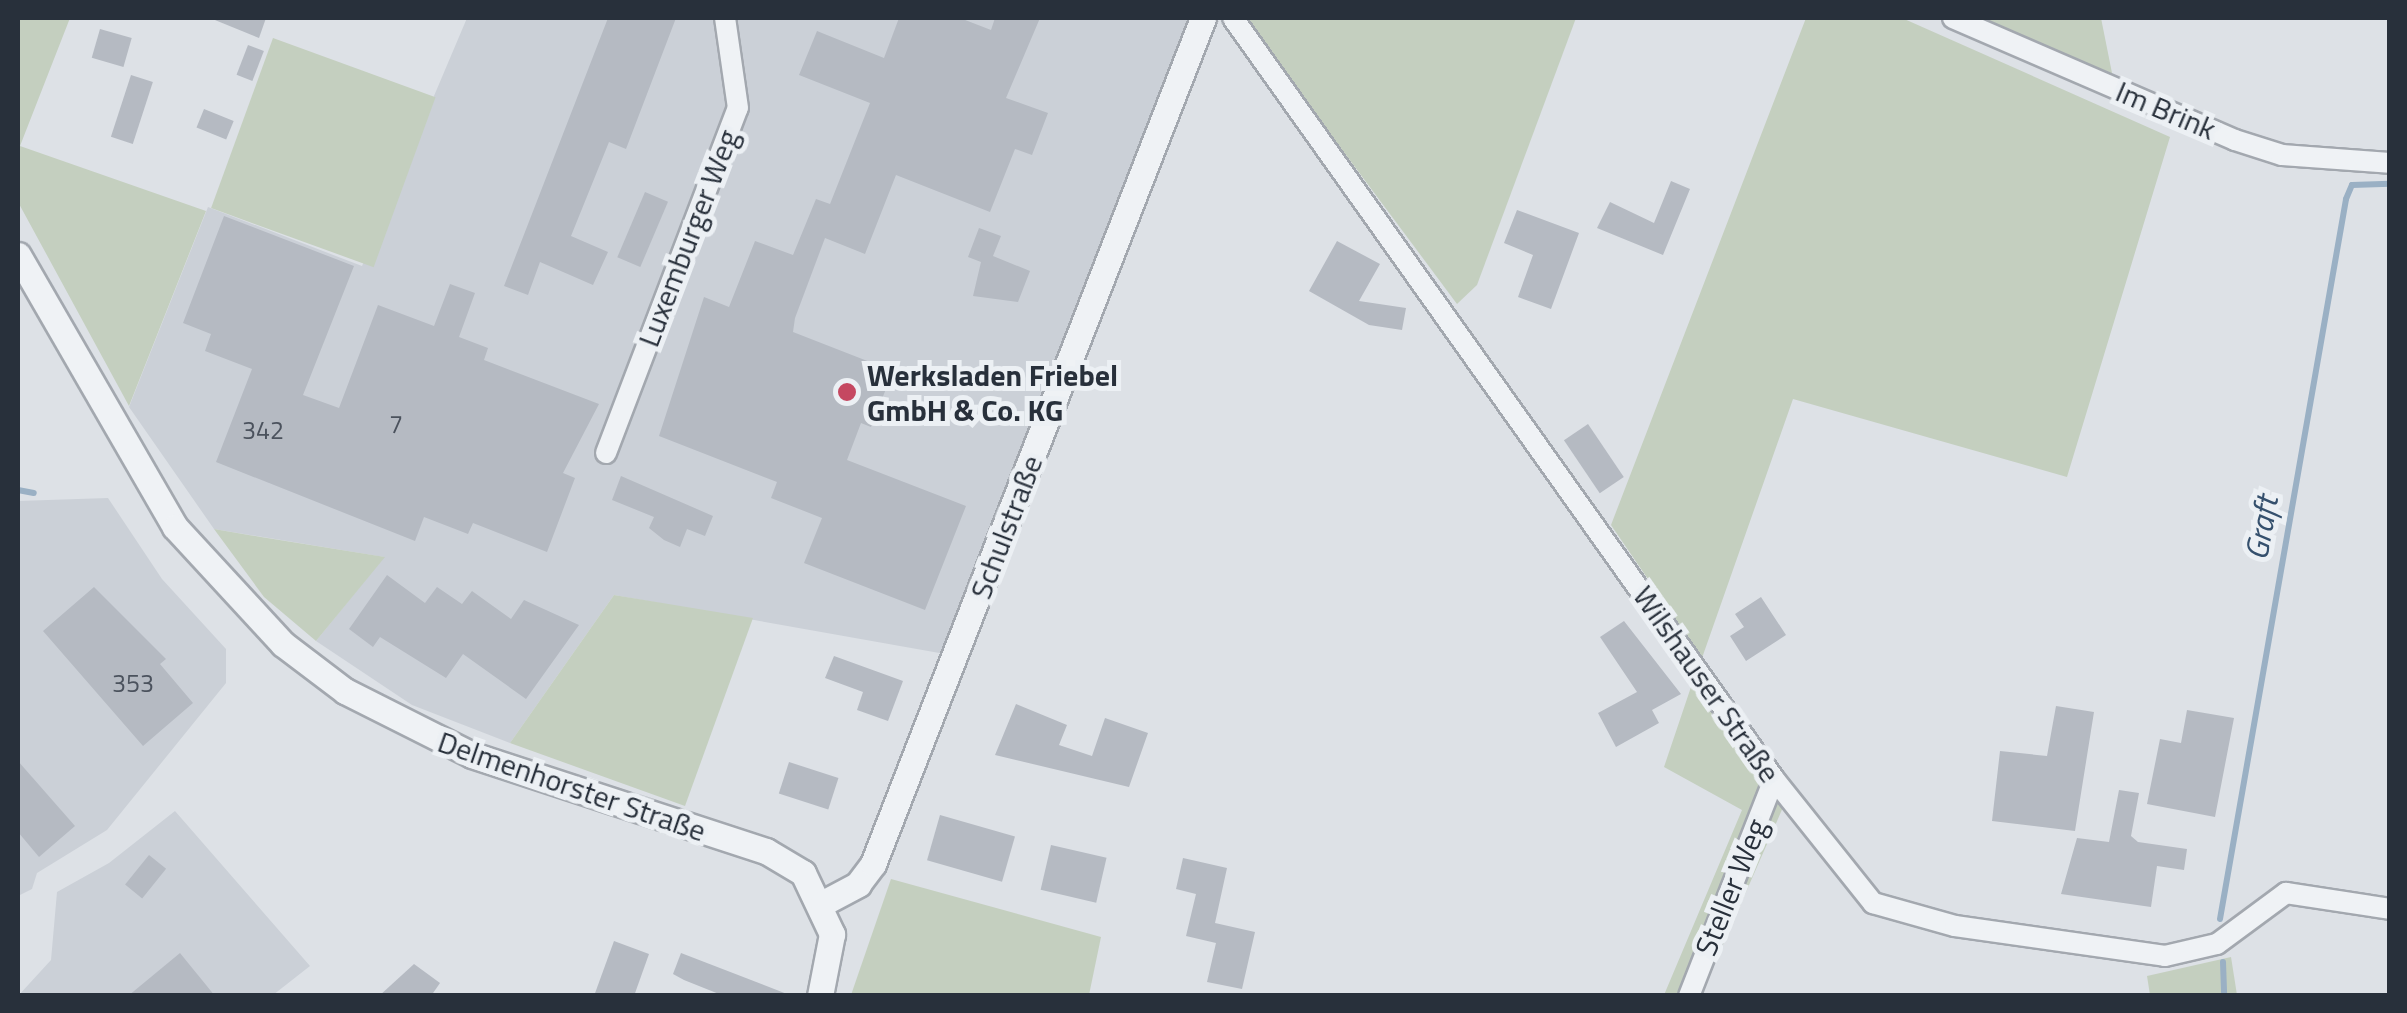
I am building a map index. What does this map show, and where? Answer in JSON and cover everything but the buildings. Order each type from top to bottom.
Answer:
[{"type":"street","name":"Luxemburger Weg","points":[[606,453],[738,108],[725,18]]},
{"type":"street","name":"Schulstraße","points":[[824,903],[858,884],[873,864],[1203,18]]},
{"type":"street","name":"Wilshauser Straße","points":[[1233,18],[1774,780],[1864,895],[1939,922],[2165,956],[2217,944],[2286,893],[2390,909]]},
{"type":"street","name":"Im Brink","points":[[1954,18],[2251,145],[2390,163]]},
{"type":"street","name":"Delmenhorster Straße","points":[[18,255],[175,527],[283,644],[345,691],[472,756],[766,852],[803,873],[824,903]]},
{"type":"street","name":"Steller Weg","points":[[1689,996],[1774,780]]},
{"type":"street","points":[[820,996],[832,934],[824,903]]},
{"type":"shaded area","points":[[467,18],[1192,18],[945,654],[614,595],[510,743],[412,705],[316,641],[384,557],[214,529],[129,407],[208,207],[362,266]]},
{"type":"shaded area","points":[[108,498],[162,579],[226,649],[226,683],[107,830],[37,873],[32,889],[18,896],[18,501]]},
{"type":"shaded area","points":[[175,811],[310,966],[273,995],[18,996],[51,960],[57,892],[109,863]]},
{"type":"green space","points":[[18,18],[70,18],[20,146],[206,211],[129,406],[18,202]]},
{"type":"green space","points":[[1244,18],[1576,18],[1477,285],[1457,304]]},
{"type":"green space","points":[[1806,18],[1902,18],[2170,137],[2067,477],[1793,399],[1702,658],[1611,525]]},
{"type":"green space","points":[[1978,18],[2101,18],[2113,78]]},
{"type":"green space","points":[[273,38],[436,97],[374,267],[211,208]]},
{"type":"green space","points":[[214,529],[385,557],[316,641],[264,597]]},
{"type":"green space","points":[[614,595],[753,618],[685,806],[510,743]]},
{"type":"green space","points":[[1692,684],[1784,805],[1701,995],[1664,995],[1742,810],[1664,767]]},
{"type":"green space","points":[[891,879],[1101,937],[1089,995],[851,995]]},
{"type":"green space","points":[[2231,957],[2237,995],[2150,995],[2147,976]]},
{"type":"waterway","name":"Graft","points":[[2220,919],[2346,199],[2352,185],[2390,184]]},
{"type":"waterway","points":[[18,490],[34,493]]},
{"type":"waterway","points":[[2223,962],[2224,996]]},
{"type":"place","name":"Werksladen Friebel GmbH & Co. KG","points":[[847,392]]}]
